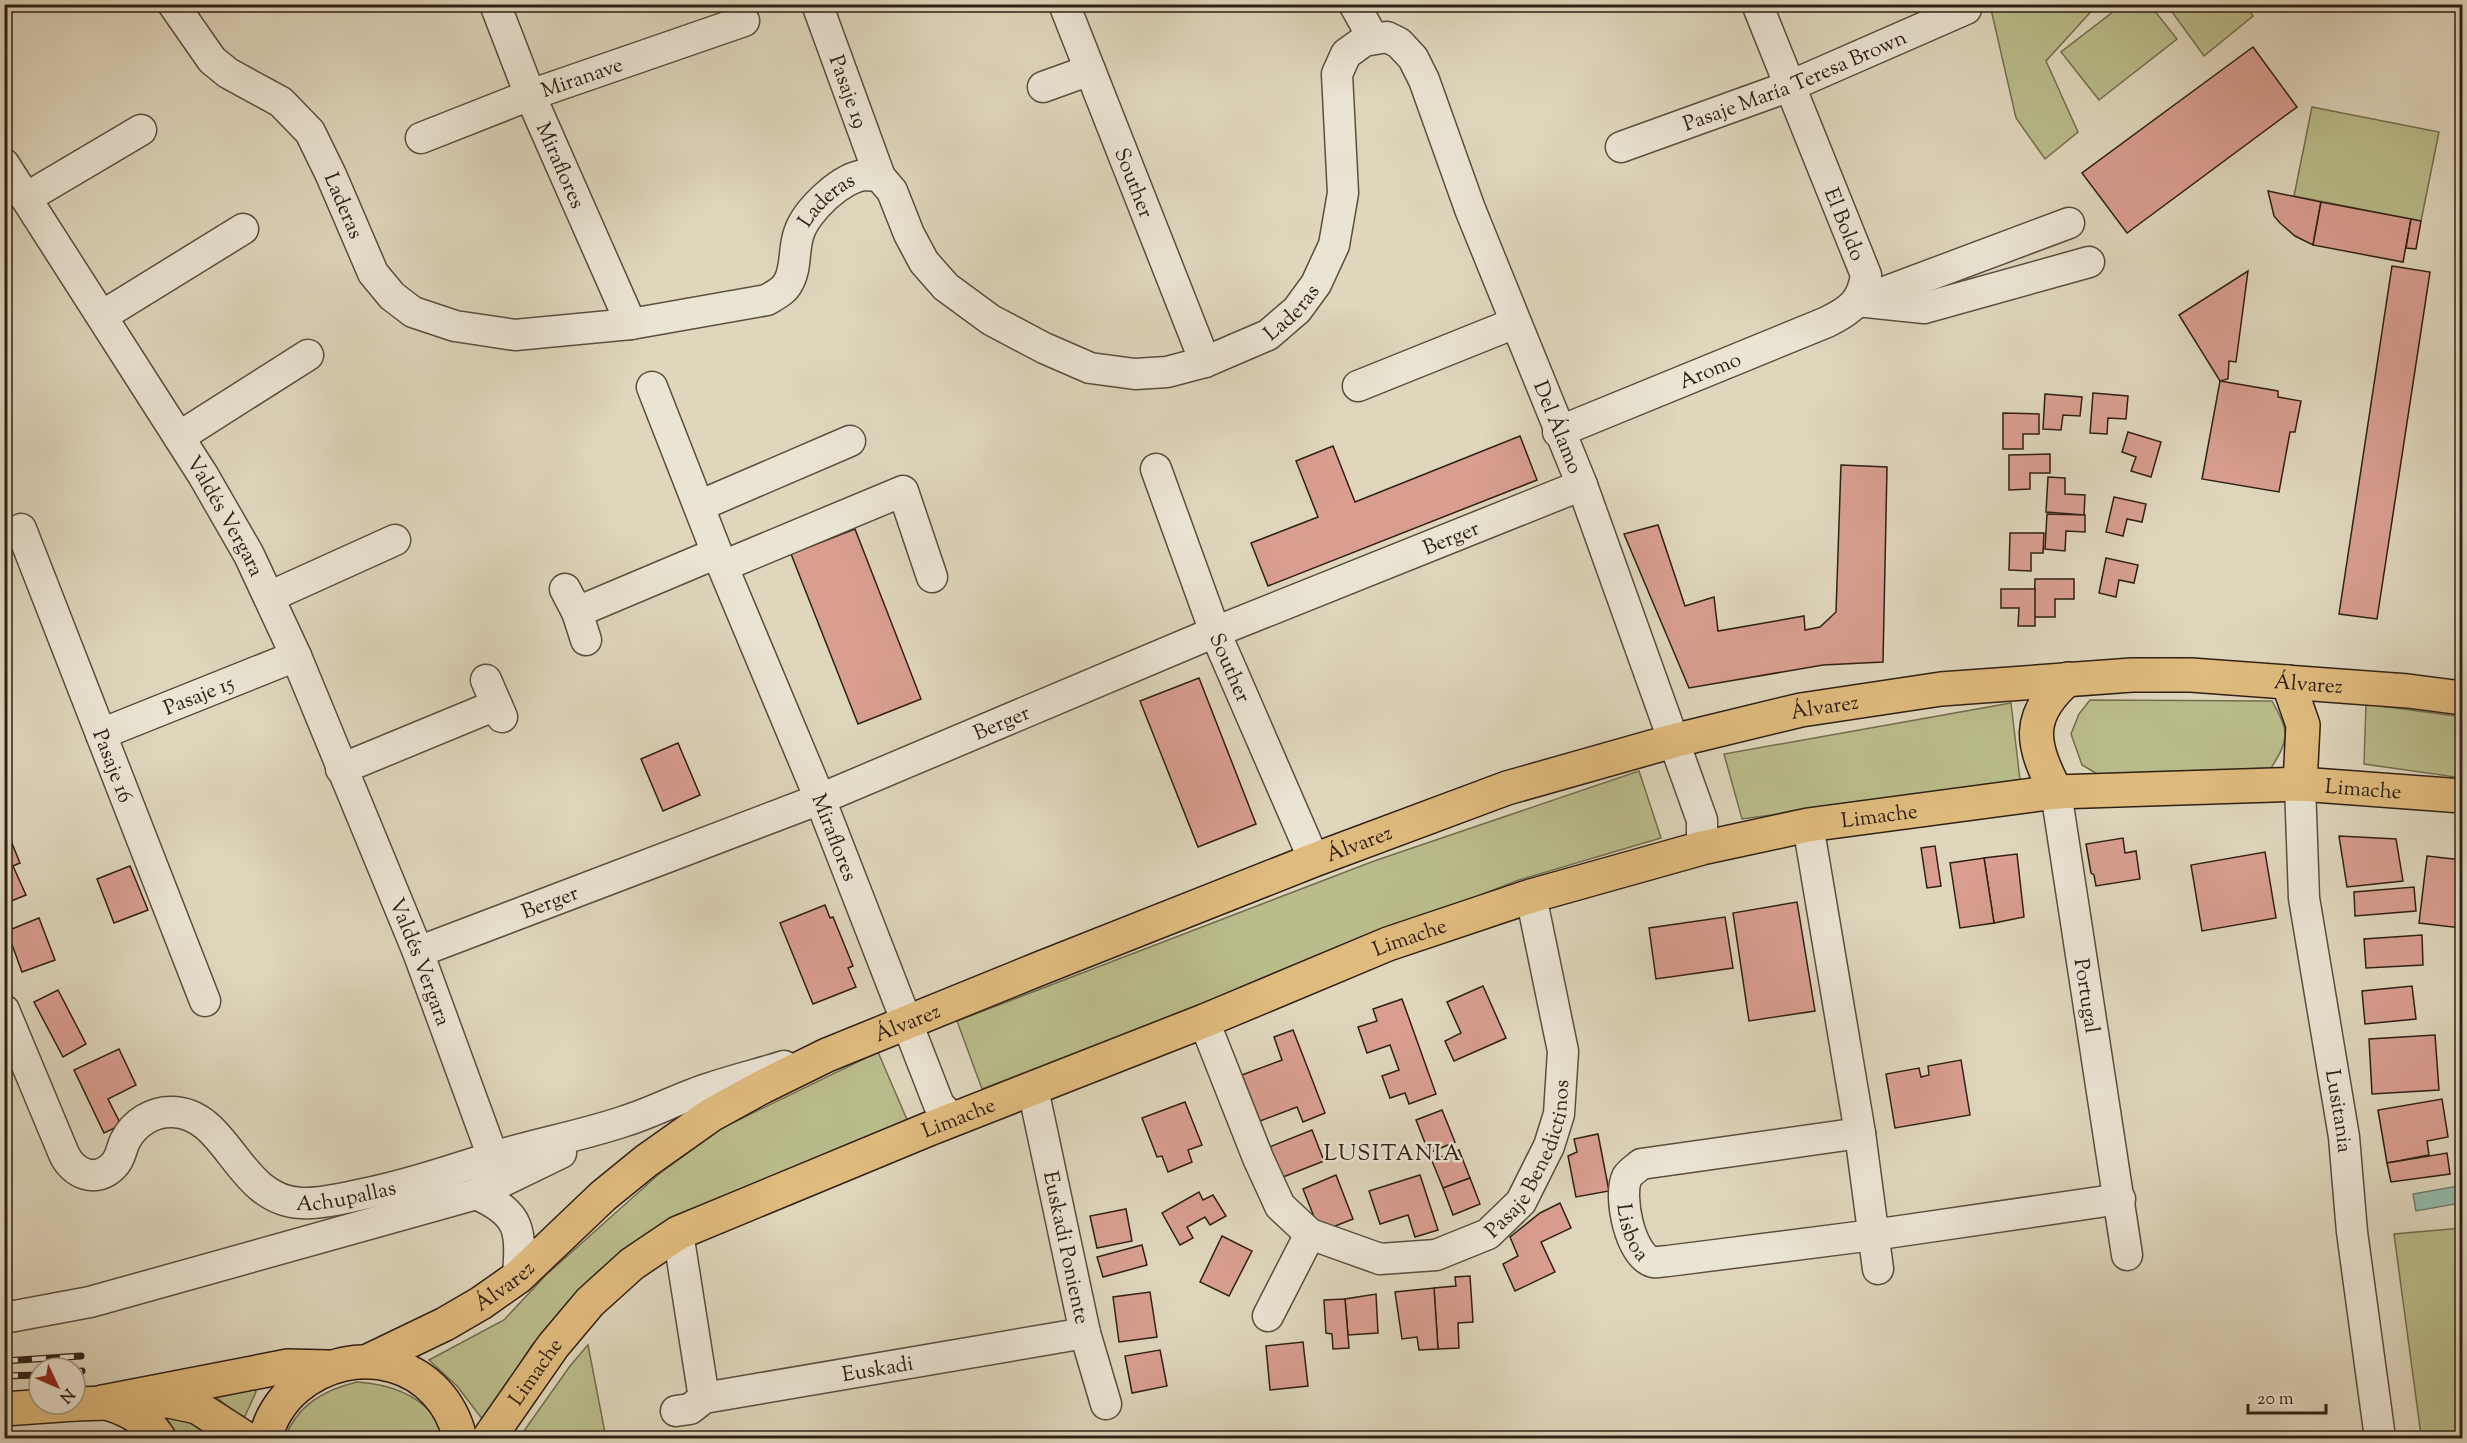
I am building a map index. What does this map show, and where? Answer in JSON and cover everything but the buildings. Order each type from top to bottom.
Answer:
[{"type":"main road","name":"Álvarez","points":[[368,1361],[445,1324],[518,1277],[603,1196],[676,1139],[711,1115],[752,1093],[838,1051],[906,1022],[1314,860],[1507,788],[1673,741],[1801,710],[1941,689],[2132,675],[2191,675],[2408,691],[2463,698]]},
{"type":"main road","points":[[2056,792],[2041,761],[2037,730],[2042,706],[2053,692],[2068,680]]},
{"type":"main road","points":[[2288,682],[2303,725],[2300,784]]},
{"type":"main road","name":"Limache","points":[[489,1438],[553,1346],[590,1302],[632,1264],[678,1233],[953,1119],[1204,1021],[1388,944],[1531,896],[1702,848],[1808,825],[2056,792],[2300,784],[2463,796]]},
{"type":"main road","points":[[266,1438],[276,1412],[307,1378],[328,1367],[348,1362],[368,1361],[396,1366],[422,1379],[443,1399],[457,1424],[460,1438]]},
{"type":"main road","points":[[87,1402],[288,1366],[328,1367]]},
{"type":"main road","points":[[87,1403],[169,1401],[197,1407],[245,1438]]},
{"type":"main road","points":[[87,1404],[131,1412],[144,1421],[159,1438]]},
{"type":"main road","points":[[4,1409],[27,1407]]},
{"type":"street","name":"Laderas","points":[[173,4],[212,60],[228,73],[281,102],[310,132],[373,273],[392,296],[413,312],[455,326],[515,335],[631,324],[767,300],[788,284],[793,271],[798,235],[804,221],[816,206],[834,190],[866,175],[880,177],[892,191],[909,234],[924,261],[946,287],[991,320],[1044,348],[1090,368],[1135,374],[1167,372],[1205,362],[1268,334],[1297,310],[1316,284],[1334,245],[1343,193],[1337,74],[1346,54],[1354,47],[1373,38]]},
{"type":"street","name":"Miraflores","points":[[495,4],[530,95],[631,324]]},
{"type":"street","name":"Pasaje 19","points":[[818,4],[880,177]]},
{"type":"street","name":"Souther","points":[[1064,4],[1205,362]]},
{"type":"street","points":[[1354,4],[1373,38]]},
{"type":"street","name":"El Boldo","points":[[1757,4],[1866,275],[1864,290],[1857,302]]},
{"type":"street","name":"Pasaje María Teresa Brown","points":[[1621,147],[1790,86],[1966,9]]},
{"type":"street","name":"Miranave","points":[[421,138],[530,95],[744,21]]},
{"type":"street","name":"Del Álamo","points":[[1373,38],[1387,37],[1399,43],[1413,58],[1424,80],[1470,208],[1558,432],[1582,485],[1702,820],[1702,848]]},
{"type":"street","points":[[1042,87],[1090,70]]},
{"type":"street","points":[[26,198],[141,130]]},
{"type":"street","name":"Valdés Vergara","points":[[4,164],[179,437],[249,555],[296,656],[418,952],[493,1157]]},
{"type":"street","points":[[1857,302],[2069,223]]},
{"type":"street","points":[[102,316],[243,229]]},
{"type":"street","points":[[1857,302],[1924,308],[2089,262]]},
{"type":"street","name":"Aromo","points":[[1558,432],[1827,322],[1845,313],[1857,302]]},
{"type":"street","points":[[1358,386],[1515,322]]},
{"type":"street","name":"Valdés Vergara","points":[[179,437],[308,355]]},
{"type":"street","name":"Miraflores","points":[[652,387],[720,560],[820,799],[939,1105],[953,1119]]},
{"type":"street","points":[[699,506],[850,441]]},
{"type":"street","name":"Souther","points":[[1156,469],[1215,632],[1314,860]]},
{"type":"street","name":"Berger","points":[[418,952],[820,799],[1215,632],[1582,485]]},
{"type":"street","points":[[576,614],[903,491],[932,577]]},
{"type":"street","name":"Pasaje 16","points":[[21,529],[205,1001]]},
{"type":"street","name":"Valdés Vergara","points":[[269,597],[395,540]]},
{"type":"street","name":"Pasaje 15","points":[[100,734],[296,656]]},
{"type":"street","points":[[341,769],[495,700]]},
{"type":"street","name":"Lusitania","points":[[2300,784],[2304,898],[2344,1137],[2352,1232],[2380,1438]]},
{"type":"street","name":"Portugal","points":[[2056,792],[2127,1255]]},
{"type":"street","points":[[1808,825],[1860,1133],[1878,1269]]},
{"type":"street","name":"Pasaje Benedictinos","points":[[1204,1021],[1258,1158],[1280,1206],[1310,1234],[1380,1259],[1436,1255],[1488,1234],[1521,1203],[1549,1146],[1558,1113],[1563,1051],[1531,896]]},
{"type":"street","name":"Achupallas","points":[[4,1010],[68,1162],[83,1174],[102,1174],[110,1169],[117,1162],[125,1140],[134,1128],[145,1119],[171,1112],[197,1118],[207,1126],[258,1186],[285,1200],[300,1203],[330,1201],[400,1186],[493,1157],[625,1121],[709,1088],[838,1051]]},
{"type":"street","name":"Euskadi Poniente","points":[[1033,1089],[1085,1333],[1106,1404]]},
{"type":"street","points":[[4,1318],[90,1302],[476,1194],[625,1121]]},
{"type":"street","name":"Lisboa","points":[[1860,1133],[1641,1164],[1628,1176],[1623,1194],[1633,1243],[1642,1256],[1653,1262],[1873,1235]]},
{"type":"street","points":[[476,1194],[505,1210],[514,1221],[520,1248],[518,1277]]},
{"type":"street","points":[[1873,1235],[2120,1198]]},
{"type":"street","points":[[678,1233],[704,1398]]},
{"type":"street","points":[[1268,1316],[1310,1234]]},
{"type":"street","name":"Euskadi","points":[[676,1411],[690,1409],[704,1398],[1085,1333]]},
{"type":"shaded area","points":[[1990,5],[2097,5],[2046,61],[2078,132],[2045,159],[2016,118]]},
{"type":"shaded area","points":[[2122,5],[2150,5],[2177,39],[2099,100],[2061,52]]},
{"type":"shaded area","points":[[2167,5],[2246,5],[2253,16],[2204,56]]},
{"type":"shaded area","points":[[2312,107],[2439,132],[2421,221],[2294,196]]},
{"type":"shaded area","points":[[2090,700],[2272,701],[2282,720],[2284,742],[2271,768],[2099,775],[2082,765],[2071,734],[2079,714]]},
{"type":"shaded area","points":[[2011,703],[2020,780],[1742,819],[1724,754]]},
{"type":"shaded area","points":[[2366,704],[2462,717],[2462,778],[2364,764]]},
{"type":"shaded area","points":[[1639,771],[1661,838],[1519,880],[982,1089],[957,1021],[1374,861]]},
{"type":"shaded area","points":[[878,1052],[908,1122],[595,1276],[532,1345],[483,1420],[457,1386],[429,1360],[504,1320],[546,1275],[659,1174],[722,1128]]},
{"type":"shaded area","points":[[2458,1186],[2461,1203],[2416,1211],[2413,1194]]},
{"type":"shaded area","points":[[2462,1228],[2462,1432],[2421,1435],[2394,1234]]},
{"type":"shaded area","points":[[588,1345],[606,1438],[519,1438],[570,1366]]},
{"type":"shaded area","points":[[357,1382],[388,1387],[407,1394],[432,1414],[445,1438],[285,1438],[297,1416],[313,1401],[334,1389]]},
{"type":"shaded area","points":[[254,1386],[256,1392],[245,1416],[239,1417],[214,1395]]},
{"type":"shaded area","points":[[153,1411],[191,1414],[224,1438],[175,1438]]},
{"type":"railway","points":[[4,1361],[27,1360]]},
{"type":"railway","points":[[4,1376],[27,1375]]},
{"type":"district","name":"LUSITANIA","points":[[1393,1152]]}]
